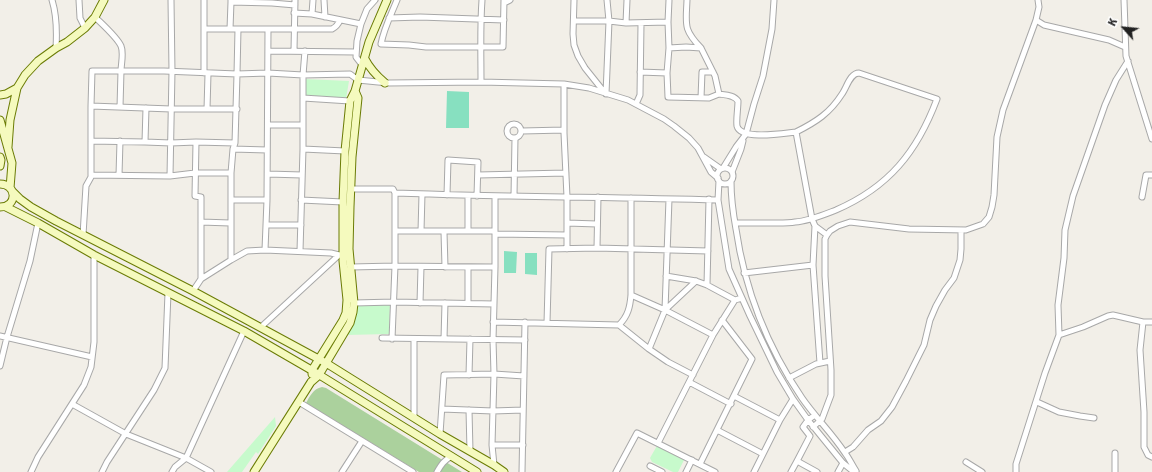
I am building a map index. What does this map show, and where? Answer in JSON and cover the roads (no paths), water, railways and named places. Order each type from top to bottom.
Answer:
[{"type":"street","points":[[52,0],[57,20],[56,48]]},
{"type":"street","points":[[79,0],[80,18],[85,28]]},
{"type":"street","points":[[8,147],[10,120],[17,88],[25,75],[38,61],[85,28],[95,17],[104,0]]},
{"type":"street","points":[[170,176],[172,72],[171,0]]},
{"type":"street","points":[[204,0],[207,109]]},
{"type":"street","points":[[312,14],[313,0]]},
{"type":"street","points":[[324,0],[325,17]]},
{"type":"street","points":[[375,0],[367,9],[361,24],[356,58],[368,65],[374,74],[385,83]]},
{"type":"street","points":[[311,382],[312,370],[346,313],[347,300],[341,255],[345,151],[350,101],[355,91],[369,42],[387,0]]},
{"type":"street","points":[[398,0],[383,33],[381,44],[426,47],[503,47],[504,1],[510,0]]},
{"type":"street","points":[[482,0],[480,47],[482,82]]},
{"type":"street","points":[[574,0],[574,45],[585,68],[606,94]]},
{"type":"street","points":[[606,94],[609,21],[607,0]]},
{"type":"street","points":[[626,23],[627,0]]},
{"type":"street","points":[[669,0],[669,48],[667,72],[668,97],[710,98],[719,94],[736,98],[738,101],[737,126],[746,134],[768,136],[796,132],[812,124],[827,113],[839,99],[852,75],[856,73],[937,99],[931,116],[907,155],[891,174],[860,198],[812,219],[795,222],[735,223]]},
{"type":"street","points":[[687,0],[686,28],[690,36],[701,48],[715,76],[719,94]]},
{"type":"street","points":[[774,0],[772,29],[763,76],[746,134],[718,173],[718,200],[729,269],[763,346],[784,386],[813,427],[844,463],[855,472]]},
{"type":"street","points":[[813,427],[820,421],[827,408],[831,395],[825,276],[825,239],[827,235],[838,226],[850,222],[909,229],[966,230],[982,224],[989,217],[994,195],[997,137],[1003,110],[1036,20],[1039,8],[1038,0]]},
{"type":"street","points":[[1124,0],[1125,47],[1128,62],[1152,138]]},
{"type":"street","points":[[230,28],[231,1],[295,3],[294,51]]},
{"type":"street","points":[[294,13],[312,14],[361,24]]},
{"type":"street","points":[[95,17],[121,46],[120,107]]},
{"type":"street","points":[[389,18],[420,17],[504,20]]},
{"type":"street","points":[[204,28],[230,28],[238,30],[332,29],[335,28],[340,20]]},
{"type":"street","points":[[1036,20],[1044,25],[1109,40],[1125,47]]},
{"type":"street","points":[[574,21],[609,21],[641,24],[668,22]]},
{"type":"street","points":[[636,104],[640,95],[641,24]]},
{"type":"street","points":[[231,260],[230,200],[233,149],[236,143],[238,30]]},
{"type":"street","points":[[265,250],[268,174],[268,30]]},
{"type":"street","points":[[669,48],[701,48]]},
{"type":"street","points":[[268,51],[356,52]]},
{"type":"street","points":[[300,251],[304,52]]},
{"type":"street","points":[[1016,472],[1016,464],[1045,373],[1059,335],[1058,305],[1064,258],[1064,230],[1073,196],[1105,105],[1116,80],[1128,62]]},
{"type":"street","points":[[82,235],[86,186],[91,175],[92,71],[237,74],[268,73],[303,75],[350,74],[358,80],[385,83],[482,82],[564,84],[589,88],[628,100],[664,119],[689,138],[698,148],[711,172],[724,183],[731,181]]},
{"type":"street","points":[[640,72],[667,72]]},
{"type":"street","points":[[701,98],[702,72],[713,72]]},
{"type":"street","points":[[564,84],[567,249]]},
{"type":"street","points":[[0,95],[6,94],[17,88]]},
{"type":"street","points":[[254,472],[311,382],[319,375],[350,323],[353,312],[354,303],[349,249],[352,157],[358,98],[355,91]]},
{"type":"street","points":[[303,98],[350,101]]},
{"type":"street","points":[[91,106],[171,109],[237,109]]},
{"type":"street","points":[[145,142],[146,108]]},
{"type":"street","points":[[3,207],[9,205],[13,198],[11,189],[12,163],[0,120],[10,120]]},
{"type":"street","points":[[268,124],[302,125]]},
{"type":"street","points":[[513,124],[517,124],[522,131],[520,136],[515,138],[511,138],[507,131],[509,126],[513,124]]},
{"type":"street","points":[[522,131],[564,130]]},
{"type":"street","points":[[796,132],[812,219],[815,226],[813,265],[820,363]]},
{"type":"street","points":[[514,196],[515,138]]},
{"type":"street","points":[[743,139],[741,149],[732,172],[732,203],[739,251],[751,296],[764,329],[789,378],[815,415],[845,452],[855,472]]},
{"type":"street","points":[[91,141],[236,143]]},
{"type":"street","points":[[119,175],[120,141]]},
{"type":"street","points":[[196,142],[195,196],[201,197],[201,279]]},
{"type":"street","points":[[233,149],[267,150]]},
{"type":"street","points":[[303,149],[345,151]]},
{"type":"street","points":[[703,156],[722,169],[728,168],[732,172]]},
{"type":"street","points":[[0,157],[0,166]]},
{"type":"street","points":[[447,195],[448,160],[478,162],[478,196]]},
{"type":"street","points":[[91,175],[170,176],[195,173],[231,173]]},
{"type":"street","points":[[478,175],[566,173]]},
{"type":"street","points":[[268,174],[302,175]]},
{"type":"street","points":[[1142,197],[1146,175],[1152,175]]},
{"type":"street","points":[[0,184],[7,185],[20,199],[56,221],[193,291],[319,359],[504,472]]},
{"type":"street","points":[[351,189],[393,189],[395,193],[395,266],[392,339]]},
{"type":"street","points":[[395,193],[468,196],[718,200]]},
{"type":"street","points":[[421,231],[422,194]]},
{"type":"street","points":[[468,196],[468,231]]},
{"type":"street","points":[[494,465],[492,445],[495,196]]},
{"type":"street","points":[[597,248],[598,197]]},
{"type":"street","points":[[619,325],[625,319],[630,307],[631,198]]},
{"type":"street","points":[[649,349],[665,310],[669,199]]},
{"type":"street","points":[[707,285],[708,199]]},
{"type":"street","points":[[230,200],[267,200]]},
{"type":"street","points":[[301,200],[343,202]]},
{"type":"street","points":[[3,207],[38,223],[94,255],[244,331],[312,370],[477,472]]},
{"type":"street","points":[[201,222],[230,223]]},
{"type":"street","points":[[0,366],[30,260],[38,223]]},
{"type":"street","points":[[567,224],[597,224]]},
{"type":"street","points":[[267,225],[301,225]]},
{"type":"street","points":[[815,226],[827,235]]},
{"type":"street","points":[[845,452],[853,447],[868,430],[881,421],[892,407],[906,381],[924,345],[930,320],[936,306],[954,278],[962,249],[961,230]]},
{"type":"street","points":[[395,231],[468,231],[567,235]]},
{"type":"street","points":[[444,232],[445,267]]},
{"type":"street","points":[[548,323],[549,249],[597,248],[708,250]]},
{"type":"street","points":[[193,291],[201,279],[247,251],[300,251],[341,255]]},
{"type":"street","points":[[31,472],[38,457],[84,384],[91,367],[94,342],[94,255]]},
{"type":"street","points":[[261,327],[341,255]]},
{"type":"street","points":[[744,273],[813,265]]},
{"type":"street","points":[[351,267],[495,267]]},
{"type":"street","points":[[420,303],[421,267]]},
{"type":"street","points":[[468,267],[468,303]]},
{"type":"street","points":[[666,276],[696,281],[707,285],[735,300]]},
{"type":"street","points":[[665,310],[696,281]]},
{"type":"street","points":[[102,472],[154,390],[165,368],[168,293]]},
{"type":"street","points":[[631,295],[665,310],[714,335]]},
{"type":"street","points":[[658,443],[722,320],[735,300],[742,298]]},
{"type":"street","points":[[354,303],[394,302],[494,304]]},
{"type":"street","points":[[444,304],[444,339]]},
{"type":"street","points":[[1059,335],[1113,315],[1143,322],[1152,322]]},
{"type":"street","points":[[700,464],[752,360],[722,320]]},
{"type":"street","points":[[493,322],[619,325],[668,362],[693,375]]},
{"type":"street","points":[[522,472],[524,445],[523,410],[525,322]]},
{"type":"street","points":[[1143,322],[1140,350],[1144,412],[1144,447],[1148,455],[1152,457]]},
{"type":"street","points":[[172,472],[175,466],[186,458],[244,331]]},
{"type":"street","points":[[0,336],[92,357]]},
{"type":"street","points":[[382,338],[525,340]]},
{"type":"street","points":[[414,339],[414,417]]},
{"type":"street","points":[[469,375],[470,339]]},
{"type":"street","points":[[789,378],[820,363],[830,361]]},
{"type":"street","points":[[440,434],[444,375],[494,374],[524,376]]},
{"type":"street","points":[[689,382],[731,404]]},
{"type":"street","points":[[734,396],[780,420]]},
{"type":"street","points":[[755,472],[780,420],[793,398]]},
{"type":"street","points":[[299,402],[413,472]]},
{"type":"street","points":[[1036,402],[1059,412],[1094,418]]},
{"type":"street","points":[[72,404],[126,434],[186,458],[211,472]]},
{"type":"street","points":[[442,409],[493,411],[523,410]]},
{"type":"street","points":[[469,410],[470,451]]},
{"type":"street","points":[[791,472],[810,436],[803,427],[808,420],[815,415]]},
{"type":"street","points":[[717,430],[763,454]]},
{"type":"street","points":[[616,472],[637,433],[715,472]]},
{"type":"street","points":[[342,472],[362,441]]},
{"type":"street","points":[[492,445],[524,445]]},
{"type":"street","points":[[1115,453],[1115,472]]},
{"type":"street","points":[[437,472],[442,463],[452,456]]},
{"type":"street","points":[[686,472],[692,460]]},
{"type":"street","points":[[797,462],[817,472]]},
{"type":"street","points":[[966,462],[982,472]]},
{"type":"street","points":[[838,472],[844,463]]},
{"type":"street","points":[[650,466],[659,471]]}]
